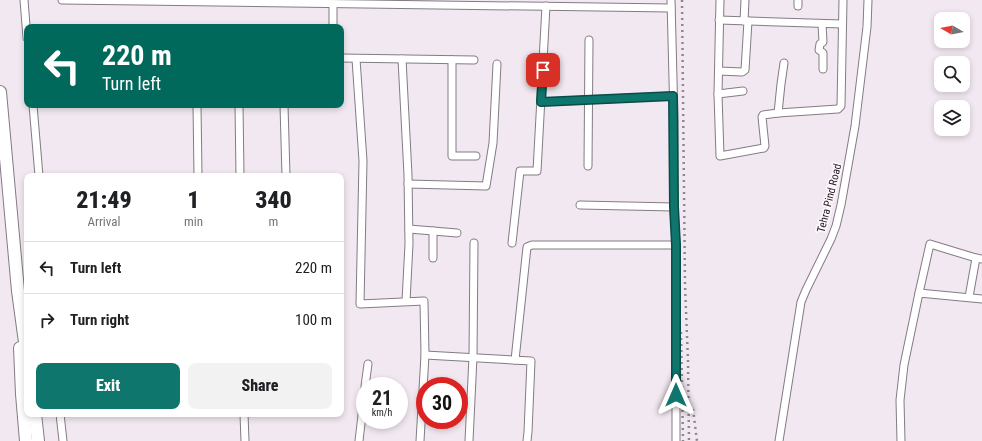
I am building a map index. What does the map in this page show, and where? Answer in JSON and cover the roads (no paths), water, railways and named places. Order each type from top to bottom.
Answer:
[{"type":"highway","points":[[0,92],[18,291],[24,335]]},
{"type":"highway","points":[[18,291],[22,394],[26,441]]},
{"type":"highway","points":[[34,417],[38,441]]},
{"type":"street","points":[[24,0],[26,24]]},
{"type":"street","points":[[62,0],[254,1],[333,4],[346,2],[524,3],[546,6],[572,3],[619,4],[671,8]]},
{"type":"street","points":[[671,0],[674,207],[676,245],[676,441]]},
{"type":"street","points":[[720,0],[718,94],[720,156],[764,148],[763,116],[778,113],[838,109],[842,106],[843,0]]},
{"type":"street","points":[[719,71],[742,72],[745,70],[745,0]]},
{"type":"street","name":"Tehra Pind Road","points":[[779,441],[801,302],[831,239],[841,205],[856,126],[867,26],[868,0]]},
{"type":"street","points":[[332,24],[333,4]]},
{"type":"street","points":[[512,243],[520,171],[537,170],[546,6]]},
{"type":"street","points":[[719,20],[842,24]]},
{"type":"street","points":[[822,24],[822,42],[819,50],[823,53],[823,69]]},
{"type":"street","points":[[588,166],[589,40]]},
{"type":"street","points":[[344,58],[474,60]]},
{"type":"street","points":[[356,59],[363,161],[360,304],[424,301],[425,355],[420,441]]},
{"type":"street","points":[[402,59],[406,121],[409,229],[406,301]]},
{"type":"street","points":[[452,60],[452,156],[476,156]]},
{"type":"street","points":[[778,113],[784,63]]},
{"type":"street","points":[[408,184],[486,186],[493,143],[497,64]]},
{"type":"street","points":[[718,94],[743,91]]},
{"type":"street","points":[[541,102],[673,96]]},
{"type":"street","points":[[33,108],[39,173]]},
{"type":"street","points":[[197,108],[198,173]]},
{"type":"street","points":[[239,108],[240,173]]},
{"type":"street","points":[[284,108],[286,173]]},
{"type":"street","points":[[580,205],[674,207]]},
{"type":"street","points":[[409,229],[457,233]]},
{"type":"street","points":[[432,231],[433,258]]},
{"type":"street","points":[[469,441],[473,358],[474,243]]},
{"type":"street","points":[[901,441],[900,400],[904,365],[930,244],[979,259],[969,297]]},
{"type":"street","points":[[515,360],[527,247],[532,245],[676,245]]},
{"type":"street","points":[[919,293],[982,299]]},
{"type":"street","points":[[425,355],[530,361],[527,441]]},
{"type":"street","points":[[366,377],[368,364]]},
{"type":"street","points":[[60,417],[62,441]]},
{"type":"street","points":[[244,417],[245,441]]},
{"type":"street","points":[[359,441],[360,429]]},
{"type":"railway","points":[[682,0],[685,285],[689,441]]},
{"type":"railway","points":[[681,332],[683,441]]},
{"type":"railway","points":[[693,409],[697,441]]}]
